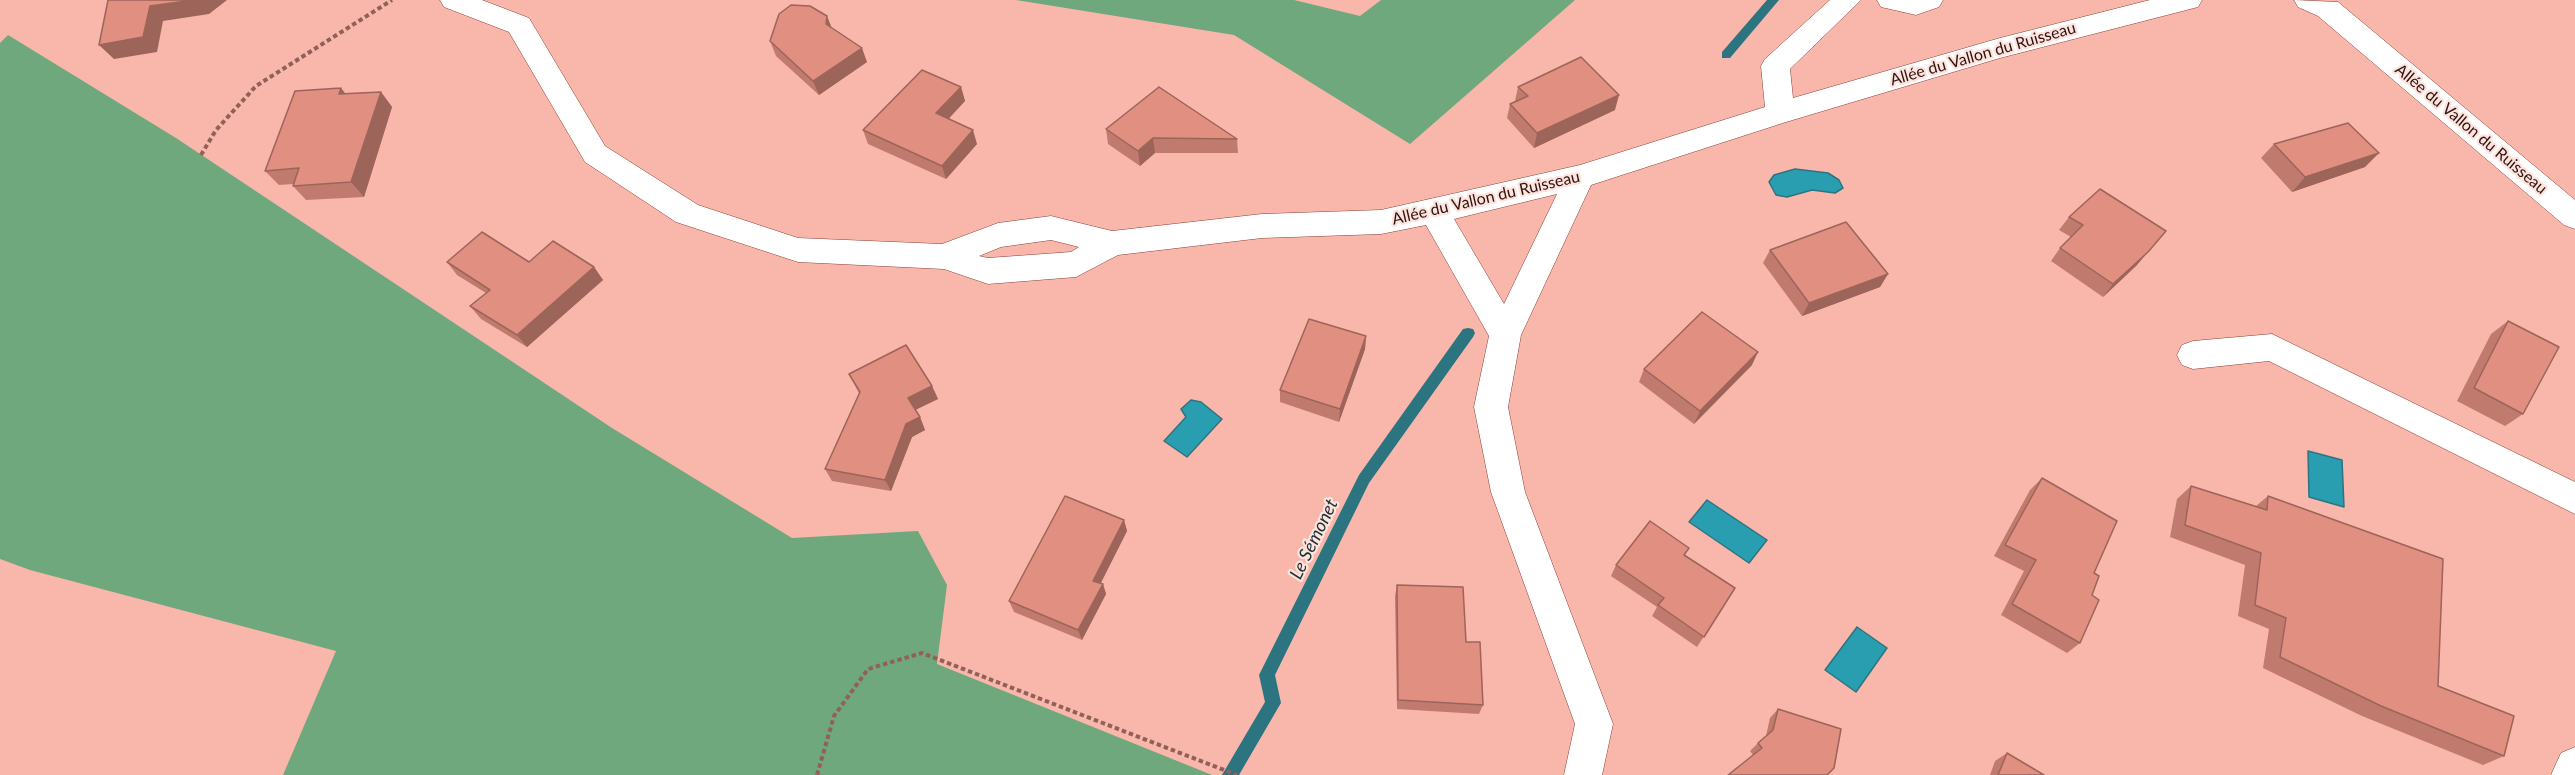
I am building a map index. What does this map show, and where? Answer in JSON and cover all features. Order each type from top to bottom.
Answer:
[{"type":"street","name":"Allée du Vallon du Ruisseau","points":[[454,0],[521,13],[595,154],[687,214],[798,250],[944,256],[988,271],[1076,264],[1112,243],[1262,226],[1381,222],[1434,212],[1580,177],[1780,113],[2000,48],[2188,0]]},
{"type":"street","points":[[1780,113],[1775,66],[1847,0]]},
{"type":"street","points":[[1891,0],[1916,4],[1929,0]]},
{"type":"street","name":"Allée du Vallon du Ruisseau","points":[[2308,0],[2328,9],[2575,217]]},
{"type":"street","points":[[1580,177],[1504,335],[1491,407],[1508,492],[1594,724],[1583,775]]},
{"type":"street","points":[[1434,212],[1504,335]]},
{"type":"street","points":[[2193,355],[2272,346],[2575,499]]},
{"type":"street","points":[[2570,775],[2575,766]]},
{"type":"path","points":[[201,155],[216,130],[256,86],[392,0]]},
{"type":"path","points":[[817,775],[834,716],[868,669],[922,653],[1210,762],[1238,775]]},
{"type":"green space","points":[[1016,0],[1294,0],[1360,16],[1381,0],[1575,0],[1410,144],[1234,35]]},
{"type":"green space","points":[[8,35],[176,138],[612,428],[792,538],[918,531],[947,585],[937,664],[1212,775],[283,775],[336,651],[30,570],[0,559],[0,43]]},
{"type":"water","points":[[1795,169],[1828,173],[1839,180],[1843,188],[1835,193],[1812,190],[1787,197],[1776,195],[1769,182],[1774,175]]},
{"type":"water","points":[[1191,400],[1201,402],[1222,419],[1187,457],[1164,441],[1186,417],[1181,409]]},
{"type":"water","points":[[2308,451],[2342,460],[2344,507],[2309,497]]},
{"type":"water","points":[[1707,500],[1767,540],[1749,563],[1689,522]]},
{"type":"water","points":[[1857,627],[1887,648],[1856,692],[1825,670]]},
{"type":"building","points":[[108,0],[194,0],[150,6],[143,37],[99,45]]},
{"type":"building","points":[[791,5],[810,6],[827,16],[826,24],[862,48],[813,81],[770,41],[779,14]]},
{"type":"building","points":[[1581,57],[1619,95],[1537,133],[1510,104],[1528,96],[1518,87]]},
{"type":"building","points":[[922,70],[961,87],[936,113],[973,130],[942,166],[863,130]]},
{"type":"building","points":[[1159,87],[1237,139],[1153,138],[1138,151],[1106,129]]},
{"type":"building","points":[[341,88],[339,94],[381,92],[351,182],[293,186],[299,168],[265,171],[295,91]]},
{"type":"building","points":[[2348,123],[2379,153],[2305,177],[2274,144]]},
{"type":"building","points":[[2100,189],[2166,231],[2148,252],[2113,284],[2060,248],[2083,225],[2069,217]]},
{"type":"building","points":[[1846,222],[1888,274],[1809,303],[1770,250]]},
{"type":"building","points":[[482,232],[529,262],[553,241],[594,267],[517,335],[470,306],[490,290],[447,262]]},
{"type":"building","points":[[1702,312],[1758,352],[1700,411],[1644,369]]},
{"type":"building","points":[[1309,319],[1366,336],[1340,409],[1280,390]]},
{"type":"building","points":[[2508,321],[2559,347],[2523,414],[2474,388]]},
{"type":"building","points":[[906,345],[932,386],[908,398],[920,417],[906,424],[885,480],[825,469],[860,392],[849,374]]},
{"type":"building","points":[[2042,478],[2117,521],[2094,573],[2099,576],[2092,595],[2099,600],[2080,643],[2012,604],[2036,560],[2005,545]]},
{"type":"building","points":[[2191,486],[2267,510],[2268,496],[2443,559],[2438,686],[2514,716],[2504,756],[2381,706],[2280,657],[2286,618],[2255,605],[2261,553],[2185,525]]},
{"type":"building","points":[[1065,496],[1124,520],[1093,581],[1103,584],[1078,630],[1009,601]]},
{"type":"building","points":[[1650,521],[1689,548],[1684,555],[1735,588],[1704,637],[1658,605],[1664,598],[1616,565]]},
{"type":"building","points":[[1397,585],[1463,587],[1466,642],[1480,642],[1483,705],[1398,700]]},
{"type":"building","points":[[1778,709],[1841,729],[1834,768],[1827,775],[1728,775],[1762,748],[1758,743],[1773,730]]},
{"type":"building","points":[[2007,753],[2044,775],[1998,775]]},
{"type":"waterway","name":"Le Sémonet","points":[[1726,55],[1773,0]]},
{"type":"waterway","name":"Le Sémonet","points":[[1230,775],[1273,703],[1267,675],[1364,479],[1468,333]]}]
